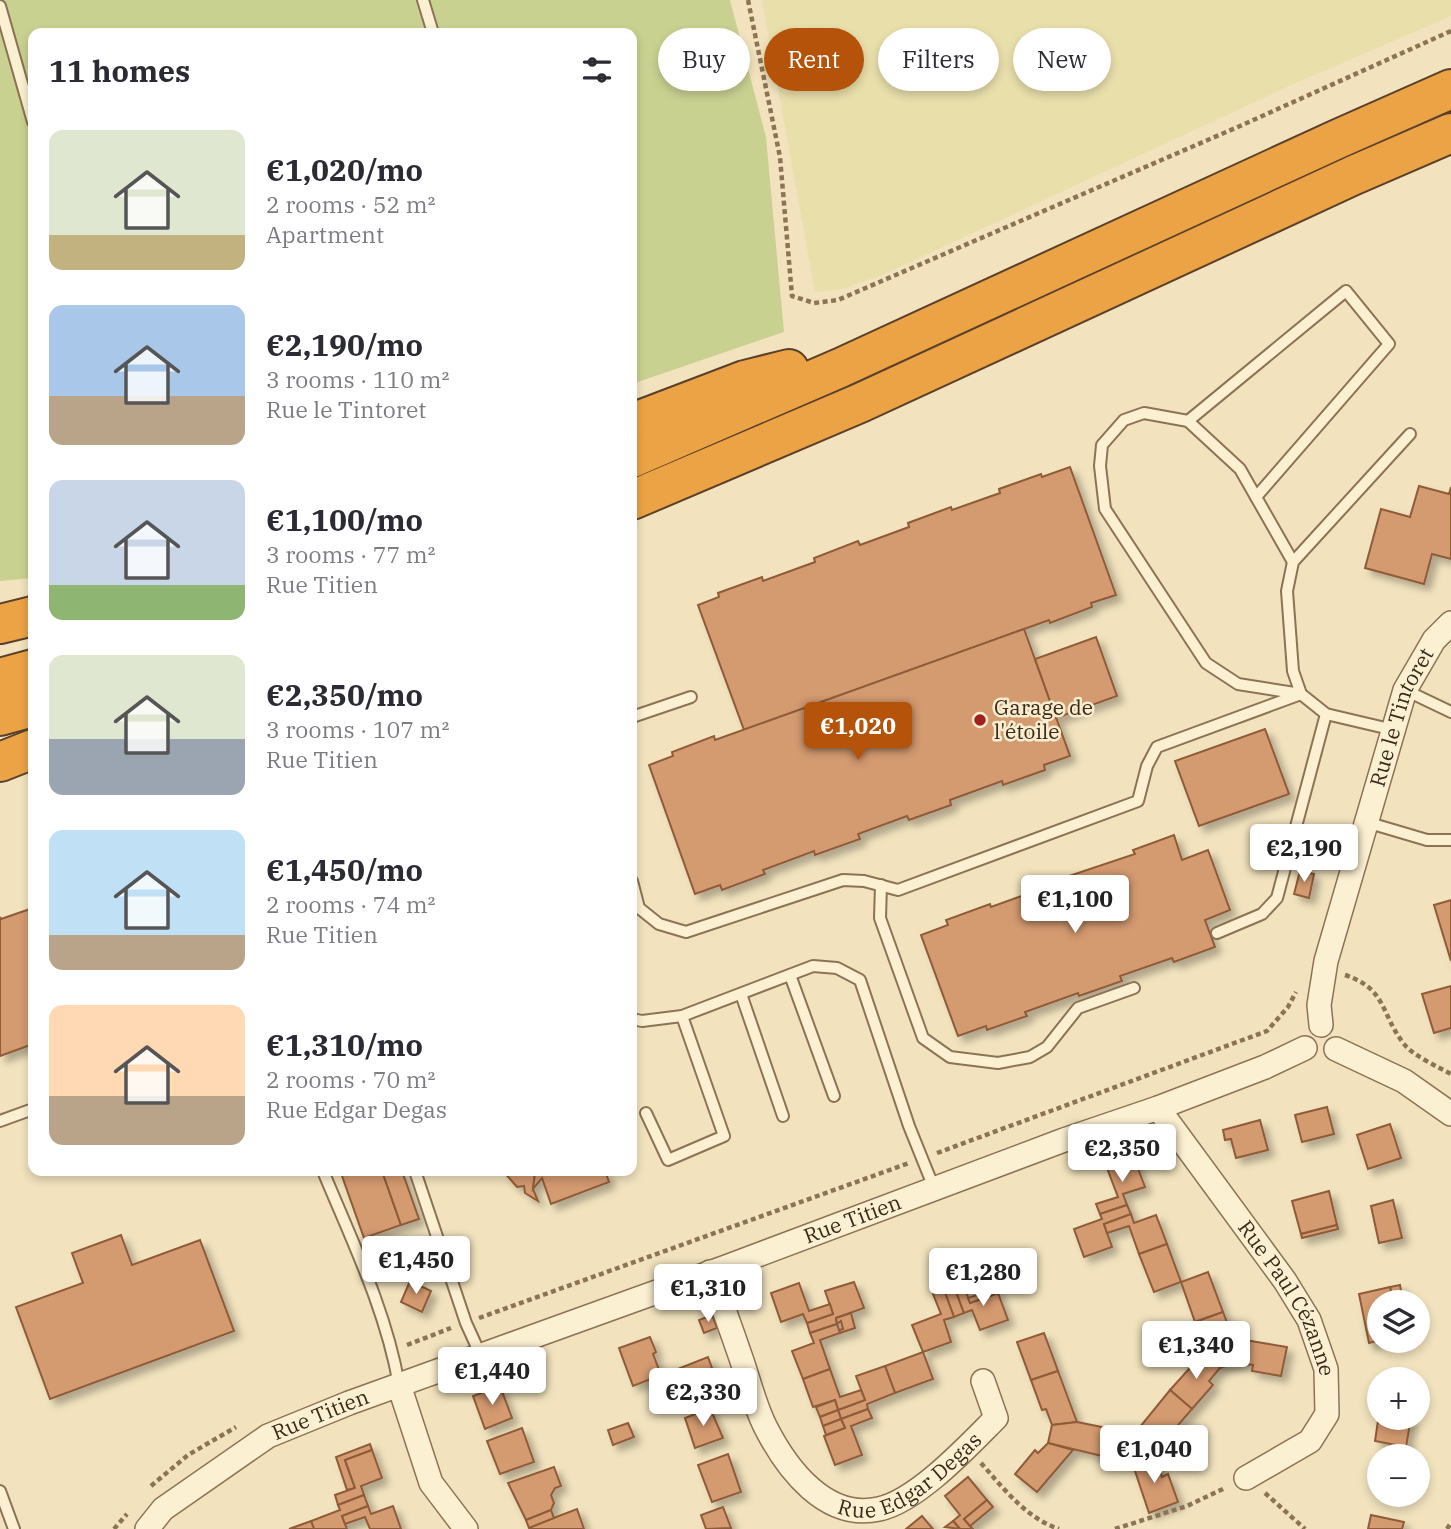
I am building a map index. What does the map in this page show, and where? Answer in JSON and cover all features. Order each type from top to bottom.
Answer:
[{"type":"highway","points":[[637,456],[840,368],[1327,143],[1451,89]]},
{"type":"highway","points":[[637,498],[860,402],[1451,133]]},
{"type":"highway","points":[[637,421],[745,380],[883,347]]},
{"type":"highway","points":[[0,624],[28,617]]},
{"type":"highway","points":[[0,678],[28,670]]},
{"type":"highway","points":[[0,716],[28,708]]},
{"type":"highway","points":[[0,762],[28,751]]},
{"type":"street","name":"Rue le Tintoret","points":[[1321,1024],[1318,1014],[1324,968],[1405,690],[1434,640],[1451,623]]},
{"type":"street","points":[[1321,1024],[1335,1032],[1338,1041],[1330,1056],[1321,1058],[1312,1055],[1305,1048],[1304,1040],[1312,1026],[1321,1024]]},
{"type":"street","name":"Rue Titien","points":[[146,1529],[163,1509],[268,1436],[349,1403],[1265,1068],[1305,1048]]},
{"type":"street","points":[[1336,1049],[1404,1081],[1451,1114]]},
{"type":"street","name":"Rue Paul Cézanne","points":[[1158,1108],[1285,1281],[1309,1320],[1325,1369],[1327,1413],[1310,1441],[1246,1478]]},
{"type":"street","name":"Rue Edgar Degas","points":[[710,1272],[765,1427],[789,1466],[808,1486],[834,1505],[856,1511],[880,1509],[915,1492],[996,1418],[983,1381]]},
{"type":"street","points":[[399,1385],[431,1483],[466,1529]]},
{"type":"lane","points":[[423,0],[431,28]]},
{"type":"lane","points":[[0,6],[28,104]]},
{"type":"lane","points":[[1188,421],[1346,291],[1389,344],[1256,497]]},
{"type":"lane","points":[[1293,562],[1240,469],[1188,421],[1144,413],[1124,420],[1102,445],[1100,466],[1105,509],[1206,663],[1238,684],[1301,694],[1326,714],[1394,730]]},
{"type":"lane","points":[[1301,694],[1293,671],[1287,591],[1293,562],[1410,434]]},
{"type":"lane","points":[[1405,690],[1451,712]]},
{"type":"lane","points":[[637,900],[639,908],[659,924],[686,932],[843,880],[864,881],[898,890],[1138,801],[1147,766],[1157,747],[1301,694]]},
{"type":"lane","points":[[637,715],[691,697]]},
{"type":"lane","points":[[1216,933],[1262,914],[1277,898],[1326,714]]},
{"type":"lane","points":[[1366,822],[1427,840],[1451,840]]},
{"type":"lane","points":[[881,886],[880,918],[923,1038],[950,1058],[998,1063],[1030,1057],[1047,1046],[1078,1008],[1134,988]]},
{"type":"lane","points":[[637,1020],[682,1016],[813,966],[837,968],[860,980],[909,1126],[934,1188]]},
{"type":"lane","points":[[790,975],[834,1096]]},
{"type":"lane","points":[[741,994],[783,1116]]},
{"type":"lane","points":[[646,1113],[668,1160],[724,1136],[682,1016]]},
{"type":"lane","points":[[0,1121],[28,1111]]},
{"type":"lane","points":[[325,1176],[377,1302],[393,1350],[399,1385]]},
{"type":"lane","points":[[417,1176],[466,1323],[481,1356]]},
{"type":"lane","points":[[1,1499],[14,1529]]},
{"type":"path","points":[[748,0],[780,157],[792,296],[814,303],[838,300],[1240,126],[1451,31]]},
{"type":"path","points":[[393,1350],[1266,1031],[1288,1007],[1307,974],[1324,968],[1363,981],[1380,998],[1405,1047],[1451,1074]]},
{"type":"path","points":[[149,1488],[188,1455],[239,1425]]},
{"type":"path","points":[[967,1447],[1022,1507],[1046,1525],[1059,1529]]},
{"type":"path","points":[[1115,1529],[1186,1506],[1246,1478],[1306,1529]]},
{"type":"path","points":[[114,1529],[131,1508]]},
{"type":"path","points":[[1447,1529],[1451,1523]]},
{"type":"shaded area","points":[[762,0],[1451,0],[1451,16],[1287,87],[887,273],[842,289],[815,292],[779,91],[864,91],[864,28],[767,28]]},
{"type":"green space","points":[[0,0],[730,0],[737,28],[658,28],[658,91],[750,91],[750,76],[766,137],[784,332],[637,382],[637,28],[28,28],[28,578],[0,581]]},
{"type":"building","points":[[1070,467],[1116,595],[1091,603],[1092,607],[1050,623],[1049,620],[744,730],[698,605],[719,597],[718,593],[762,577],[763,581],[815,562],[814,558],[858,541],[860,545],[909,527],[908,523],[951,507],[952,510],[1000,493],[999,489]]},
{"type":"building","points":[[1419,486],[1449,494],[1451,487],[1451,559],[1432,554],[1424,584],[1365,568],[1381,509],[1410,517]]},
{"type":"building","points":[[1024,629],[1070,756],[1044,765],[1045,770],[1003,785],[1002,781],[950,800],[951,805],[909,820],[907,816],[858,834],[860,839],[815,855],[814,851],[763,870],[765,874],[722,890],[720,885],[695,894],[649,765],[673,756],[672,752],[714,736],[715,740]]},
{"type":"building","points":[[1096,637],[1117,696],[1056,718],[1035,659]]},
{"type":"building","points":[[1265,729],[1289,794],[1199,826],[1175,761]]},
{"type":"building","points":[[1174,835],[1182,860],[1208,850],[1230,910],[1205,920],[1215,947],[1174,962],[1172,958],[1120,976],[1122,981],[1025,1012],[1027,1016],[987,1030],[986,1026],[958,1036],[921,935],[948,925],[946,920],[990,904],[991,907],[1041,889],[1039,886],[1135,854],[1133,850]]},
{"type":"building","points":[[1300,871],[1314,874],[1309,898],[1294,894]]},
{"type":"building","points":[[1451,900],[1451,961],[1434,905]]},
{"type":"building","points":[[28,910],[28,1046],[0,1056],[0,917],[1,919]]},
{"type":"building","points":[[1451,986],[1451,1028],[1434,1033],[1422,994]]},
{"type":"building","points":[[1327,1107],[1334,1134],[1302,1142],[1295,1115]]},
{"type":"building","points":[[1260,1120],[1268,1150],[1236,1158],[1231,1139],[1225,1140],[1223,1130]]},
{"type":"building","points":[[1390,1124],[1401,1158],[1368,1169],[1357,1135]]},
{"type":"building","points":[[1134,1158],[1145,1187],[1123,1194],[1127,1205],[1100,1214],[1096,1204],[1118,1197],[1107,1168]]},
{"type":"building","points":[[342,1176],[384,1176],[401,1225],[364,1238]]},
{"type":"building","points":[[384,1176],[404,1176],[419,1219],[401,1225]]},
{"type":"building","points":[[507,1176],[535,1176],[533,1189],[538,1201],[525,1193],[524,1186],[517,1187]]},
{"type":"building","points":[[535,1176],[607,1176],[609,1182],[551,1204],[542,1178],[533,1189]]},
{"type":"building","points":[[1329,1191],[1337,1225],[1301,1234],[1292,1201]]},
{"type":"building","points":[[1393,1200],[1402,1238],[1379,1243],[1371,1206]]},
{"type":"building","points":[[1127,1205],[1131,1214],[1104,1224],[1112,1247],[1084,1257],[1074,1229],[1102,1219],[1100,1214]]},
{"type":"building","points":[[1131,1214],[1134,1223],[1156,1215],[1167,1244],[1139,1254],[1129,1226],[1107,1233],[1104,1224]]},
{"type":"building","points":[[1337,1225],[1338,1229],[1302,1238],[1301,1234]]},
{"type":"building","points":[[121,1235],[132,1265],[200,1240],[234,1331],[50,1399],[16,1307],[83,1283],[72,1253]]},
{"type":"building","points":[[1167,1244],[1181,1282],[1154,1292],[1139,1254]]},
{"type":"building","points":[[964,1249],[975,1278],[954,1286],[964,1313],[954,1317],[944,1290],[948,1288],[937,1258]]},
{"type":"building","points":[[1208,1272],[1223,1312],[1195,1322],[1181,1282]]},
{"type":"building","points":[[410,1281],[431,1291],[422,1312],[401,1302]]},
{"type":"building","points":[[854,1282],[864,1308],[836,1318],[837,1324],[810,1333],[807,1323],[833,1314],[825,1291]]},
{"type":"building","points":[[799,1283],[809,1311],[830,1304],[833,1314],[807,1323],[803,1314],[781,1322],[771,1293]]},
{"type":"building","points":[[963,1283],[970,1303],[998,1293],[1008,1320],[980,1330],[972,1310],[964,1313],[954,1286]]},
{"type":"building","points":[[1400,1285],[1401,1290],[1391,1290],[1390,1287]]},
{"type":"building","points":[[997,1288],[998,1293],[970,1303],[968,1298]]},
{"type":"building","points":[[944,1290],[954,1317],[944,1320],[951,1342],[923,1352],[912,1325],[941,1314],[933,1294]]},
{"type":"building","points":[[1367,1292],[1367,1333],[1359,1294]]},
{"type":"building","points":[[1223,1312],[1233,1338],[1235,1363],[1220,1368],[1206,1350],[1195,1322]]},
{"type":"building","points":[[851,1313],[855,1328],[840,1333],[839,1330],[843,1329],[841,1321],[837,1324],[836,1318]]},
{"type":"building","points":[[712,1315],[717,1328],[704,1333],[699,1320]]},
{"type":"building","points":[[837,1324],[840,1333],[820,1340],[830,1369],[803,1379],[792,1351],[814,1343],[810,1333]]},
{"type":"building","points":[[1044,1333],[1058,1371],[1031,1380],[1017,1342]]},
{"type":"building","points":[[650,1337],[661,1375],[633,1386],[619,1348]]},
{"type":"building","points":[[1233,1338],[1287,1347],[1281,1376],[1252,1371],[1253,1365],[1235,1363]]},
{"type":"building","points":[[1206,1350],[1220,1368],[1209,1381],[1213,1385],[1192,1409],[1170,1390]]},
{"type":"building","points":[[923,1352],[933,1379],[895,1393],[885,1366]]},
{"type":"building","points":[[708,1357],[712,1368],[708,1370],[715,1389],[685,1399],[675,1370]]},
{"type":"building","points":[[885,1366],[895,1393],[867,1404],[868,1409],[841,1419],[838,1410],[865,1400],[856,1376]]},
{"type":"building","points":[[830,1369],[840,1397],[861,1390],[865,1400],[838,1410],[835,1400],[813,1407],[803,1379]]},
{"type":"building","points":[[1058,1371],[1077,1422],[1052,1425],[1046,1409],[1042,1410],[1031,1380]]},
{"type":"building","points":[[500,1386],[512,1418],[485,1429],[473,1396]]},
{"type":"building","points":[[1170,1390],[1192,1409],[1173,1431],[1171,1429],[1159,1442],[1135,1433]]},
{"type":"building","points":[[835,1400],[838,1410],[820,1417],[816,1407]]},
{"type":"building","points":[[710,1408],[723,1438],[695,1448],[685,1418]]},
{"type":"building","points":[[868,1409],[872,1418],[851,1426],[862,1455],[835,1465],[824,1436],[845,1428],[841,1419]]},
{"type":"building","points":[[838,1410],[841,1419],[823,1426],[820,1417]]},
{"type":"building","points":[[841,1419],[845,1428],[826,1435],[823,1426]]},
{"type":"building","points":[[1077,1422],[1107,1428],[1102,1456],[1048,1443],[1052,1425]]},
{"type":"building","points":[[628,1423],[634,1437],[613,1445],[608,1430]]},
{"type":"building","points":[[522,1428],[534,1462],[500,1474],[487,1441]]},
{"type":"building","points":[[1107,1428],[1135,1433],[1159,1442],[1156,1458],[1132,1462],[1102,1456]]},
{"type":"building","points":[[1377,1430],[1409,1430],[1407,1444],[1375,1441]]},
{"type":"building","points":[[1048,1443],[1073,1450],[1037,1492],[1015,1474],[1035,1450],[1038,1453]]},
{"type":"building","points":[[370,1444],[372,1450],[345,1460],[355,1488],[347,1490],[336,1457]]},
{"type":"building","points":[[372,1450],[382,1478],[361,1486],[364,1495],[338,1505],[335,1495],[355,1488],[345,1460]]},
{"type":"building","points":[[728,1454],[741,1492],[712,1502],[698,1465]]},
{"type":"building","points":[[1156,1458],[1162,1477],[1168,1474],[1178,1502],[1149,1513],[1132,1462]]},
{"type":"building","points":[[554,1467],[561,1486],[555,1488],[551,1495],[554,1503],[551,1510],[526,1520],[508,1483]]},
{"type":"building","points":[[968,1477],[987,1500],[964,1519],[973,1529],[960,1529],[953,1521],[960,1515],[945,1496]]},
{"type":"building","points":[[364,1495],[368,1506],[342,1516],[347,1529],[314,1529],[311,1521],[340,1510],[338,1505]]},
{"type":"building","points":[[987,1500],[993,1507],[970,1526],[964,1519]]},
{"type":"building","points":[[368,1506],[371,1514],[393,1506],[401,1529],[370,1529],[365,1517],[345,1524],[342,1516]]},
{"type":"building","points":[[723,1507],[731,1528],[706,1529],[701,1515]]},
{"type":"building","points":[[577,1509],[584,1529],[530,1529],[530,1527]]},
{"type":"building","points":[[551,1510],[554,1518],[529,1528],[526,1520]]},
{"type":"building","points":[[1371,1515],[1404,1522],[1402,1529],[1368,1529]]},
{"type":"building","points":[[922,1516],[933,1529],[906,1529]]},
{"type":"building","points":[[311,1521],[314,1529],[289,1529]]},
{"type":"building","points":[[953,1521],[960,1529],[945,1527]]},
{"type":"place","name":"Garage de l'étoile","points":[[980,720]]}]
